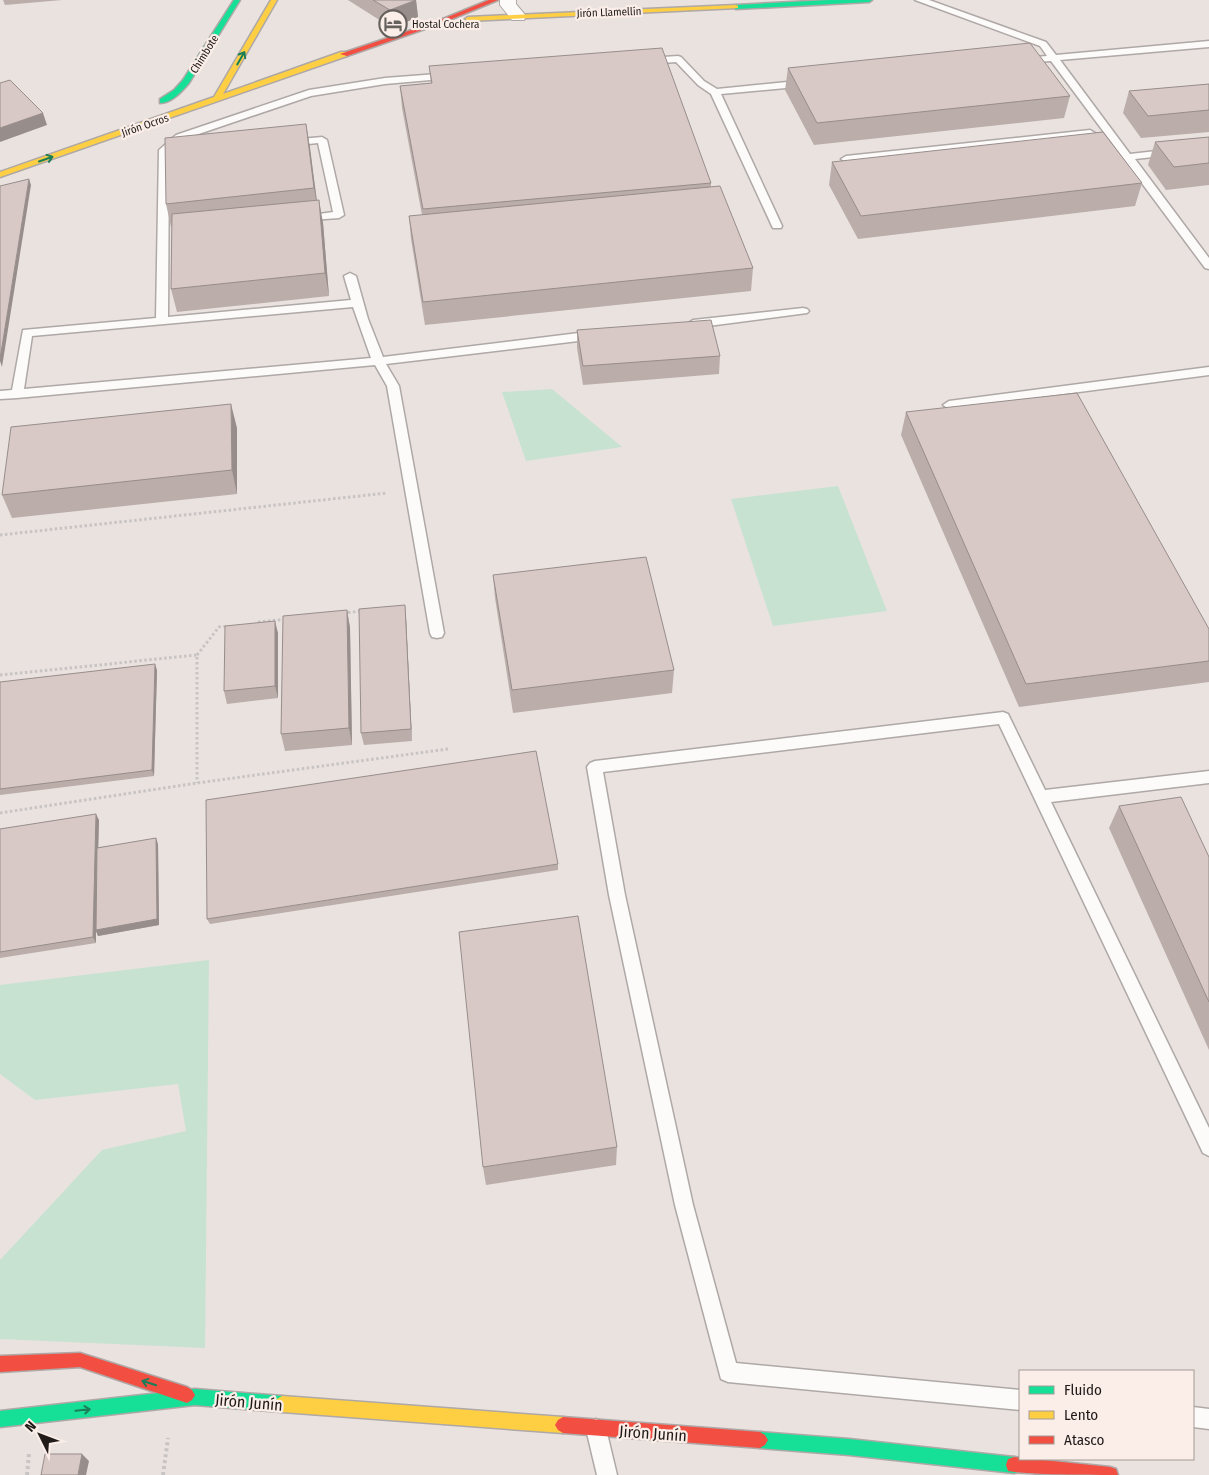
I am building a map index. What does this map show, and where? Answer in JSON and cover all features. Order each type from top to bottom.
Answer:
[{"type":"street","name":"Chimbote","points":[[158,102],[177,92],[186,82],[237,0]]},
{"type":"street","points":[[216,100],[274,0]]},
{"type":"street","name":"Jirón Ocros","points":[[0,175],[216,100],[289,72],[440,22],[495,0]]},
{"type":"street","points":[[508,0],[508,5],[518,16]]},
{"type":"street","name":"Jirón Llamellín","points":[[440,22],[518,16],[772,6],[869,0]]},
{"type":"street","points":[[428,16],[440,22]]},
{"type":"street","name":"Jirón Ocros","points":[[158,102],[202,89],[289,72]]},
{"type":"street","name":"Jirón Junín","points":[[0,1364],[80,1360],[195,1397]]},
{"type":"street","name":"Jirón Junín","points":[[0,1419],[195,1397],[849,1447],[1110,1475]]},
{"type":"lane","points":[[920,0],[1043,44],[1209,266]]},
{"type":"lane","points":[[1014,62],[1209,44]]},
{"type":"lane","points":[[639,62],[678,59],[700,83],[716,92],[815,82]]},
{"type":"lane","points":[[162,321],[168,232],[164,150],[180,137],[309,93],[385,81],[463,75]]},
{"type":"lane","points":[[716,92],[776,226]]},
{"type":"lane","points":[[846,159],[1108,131]]},
{"type":"lane","points":[[180,137],[219,134]]},
{"type":"lane","points":[[280,137],[282,143],[322,140],[339,215],[290,220]]},
{"type":"lane","points":[[1128,157],[1209,148]]},
{"type":"lane","points":[[350,276],[357,304],[377,361],[393,386],[437,633]]},
{"type":"lane","points":[[17,394],[27,333],[357,304]]},
{"type":"lane","points":[[684,325],[802,311]]},
{"type":"lane","points":[[0,395],[377,361],[605,334]]},
{"type":"lane","points":[[949,405],[1209,372]]},
{"type":"lane","points":[[1019,1400],[728,1372],[684,1205],[617,895],[595,767],[1003,718],[1209,1147]]},
{"type":"lane","points":[[1041,796],[1209,778]]},
{"type":"lane","points":[[1194,1417],[1209,1419]]},
{"type":"lane","points":[[596,1429],[607,1475]]},
{"type":"path","points":[[0,535],[411,490]]},
{"type":"path","points":[[335,614],[364,611]]},
{"type":"path","points":[[258,623],[296,618]]},
{"type":"path","points":[[197,783],[197,655],[219,627],[229,626]]},
{"type":"path","points":[[0,675],[197,655]]},
{"type":"path","points":[[0,813],[197,783],[448,749]]},
{"type":"green space","points":[[552,389],[622,447],[526,461],[502,392]]},
{"type":"green space","points":[[838,486],[887,611],[773,626],[731,499]]},
{"type":"green space","points":[[209,960],[205,1348],[0,1339],[0,1260],[102,1150],[186,1131],[178,1084],[35,1100],[0,1074],[0,985]]},
{"type":"building","points":[[373,0],[416,0],[390,10]]},
{"type":"building","points":[[1030,43],[1070,96],[817,123],[788,68]]},
{"type":"building","points":[[662,48],[711,183],[423,209],[400,86],[432,83],[429,66]]},
{"type":"building","points":[[10,80],[43,113],[0,128],[0,83]]},
{"type":"building","points":[[1209,84],[1209,110],[1148,116],[1129,91]]},
{"type":"building","points":[[306,124],[314,188],[166,204],[165,138]]},
{"type":"building","points":[[1103,132],[1142,183],[861,216],[832,162]]},
{"type":"building","points":[[1209,137],[1209,163],[1174,167],[1155,142]]},
{"type":"building","points":[[29,179],[0,359],[0,186]]},
{"type":"building","points":[[720,186],[753,268],[423,302],[409,216]]},
{"type":"building","points":[[319,200],[325,273],[171,289],[172,214]]},
{"type":"building","points":[[711,320],[720,356],[583,366],[577,330]]},
{"type":"building","points":[[1077,393],[1209,629],[1209,661],[1026,684],[906,412]]},
{"type":"building","points":[[231,404],[232,470],[2,495],[11,427]]},
{"type":"building","points":[[646,557],[674,670],[512,690],[493,575]]},
{"type":"building","points":[[405,605],[411,729],[361,733],[359,609]]},
{"type":"building","points":[[347,610],[349,728],[281,734],[283,616]]},
{"type":"building","points":[[275,621],[275,686],[224,691],[225,626]]},
{"type":"building","points":[[155,664],[152,770],[0,789],[0,682]]},
{"type":"building","points":[[536,751],[558,864],[207,919],[206,800]]},
{"type":"building","points":[[1181,797],[1209,857],[1209,1002],[1119,806]]},
{"type":"building","points":[[96,814],[93,937],[0,952],[0,829]]},
{"type":"building","points":[[156,838],[157,919],[96,930],[97,848]]},
{"type":"building","points":[[578,916],[617,1147],[483,1167],[459,932]]},
{"type":"building","points":[[45,1454],[82,1454],[78,1475],[41,1475]]},
{"type":"traffic: fast","points":[[163,101],[177,92],[186,81],[237,0]]},
{"type":"traffic: fast","points":[[736,7],[869,0]]},
{"type":"traffic: fast","points":[[0,1419],[195,1397],[282,1404]]},
{"type":"traffic: fast","points":[[760,1440],[849,1447],[1014,1465]]},
{"type":"traffic: slow","points":[[216,100],[274,0]]},
{"type":"traffic: slow","points":[[468,19],[736,7]]},
{"type":"traffic: slow","points":[[0,175],[344,54]]},
{"type":"traffic: slow","points":[[282,1404],[563,1425]]},
{"type":"traffic: jam","points":[[344,54],[440,22],[495,0]]},
{"type":"traffic: jam","points":[[0,1364],[80,1360],[187,1395]]},
{"type":"traffic: jam","points":[[563,1425],[760,1440]]},
{"type":"traffic: jam","points":[[1014,1465],[1110,1475]]},
{"type":"place","name":"Hostal Cochera","points":[[393,24]]}]
